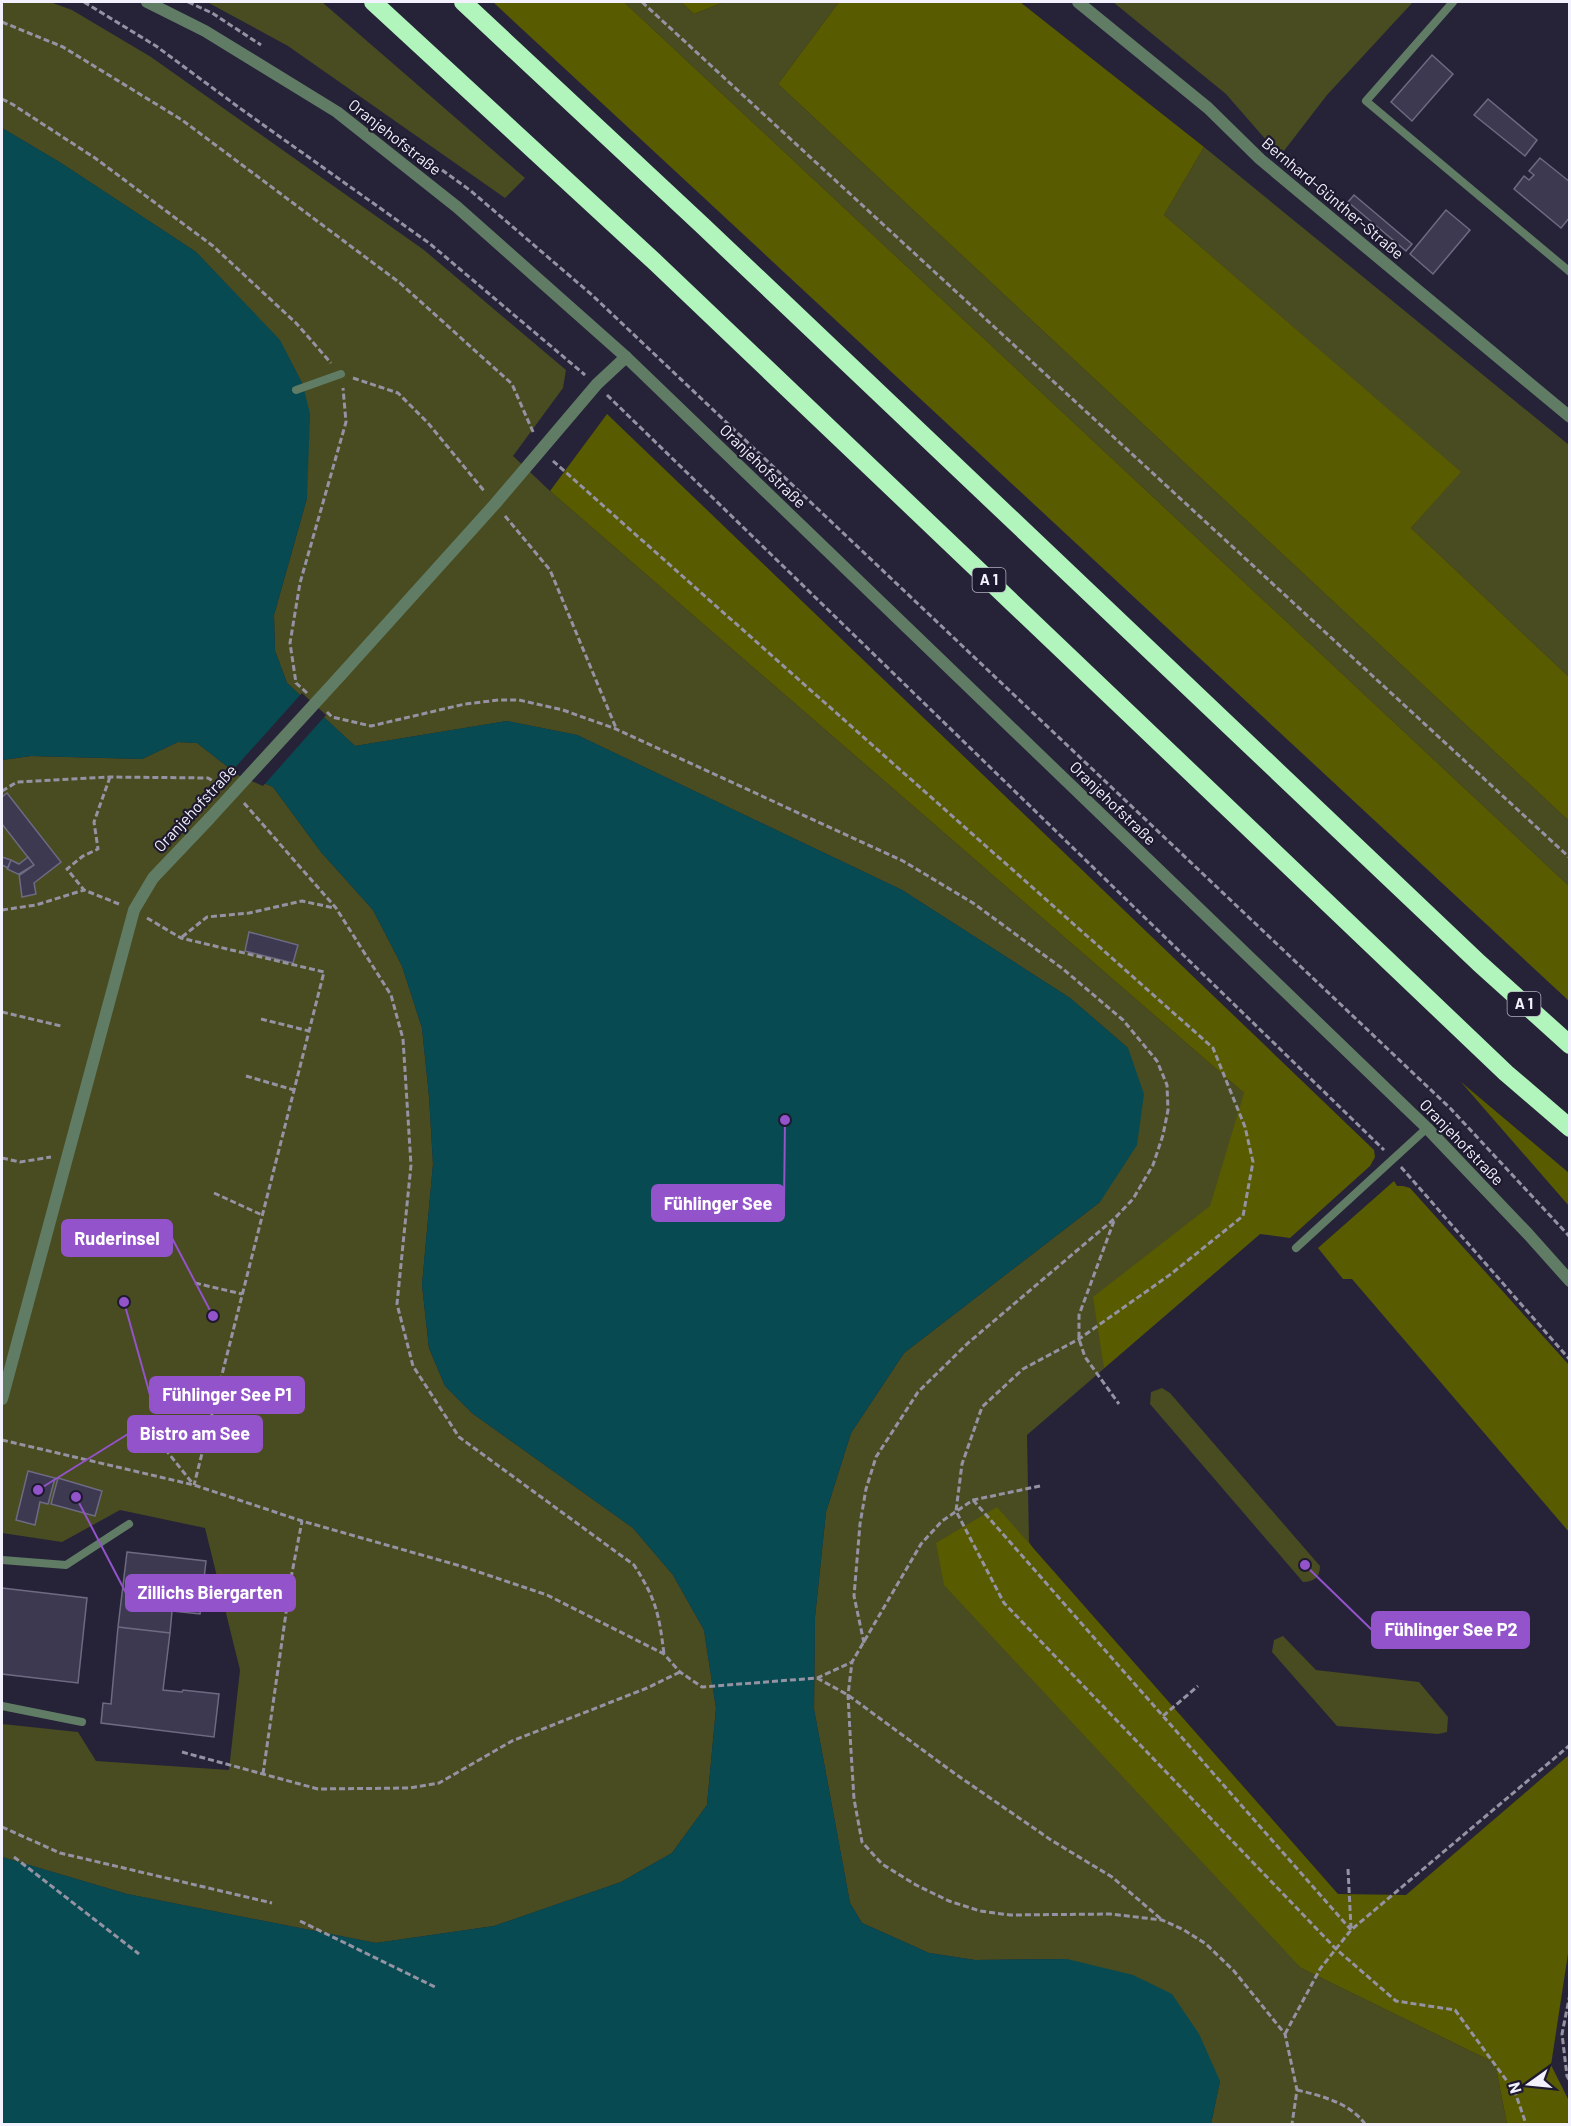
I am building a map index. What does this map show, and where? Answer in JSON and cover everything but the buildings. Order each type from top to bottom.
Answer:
[{"type":"highway","name":"A 1","points":[[373,2],[656,263],[1506,1073],[1569,1128]]},
{"type":"highway","name":"A 1","points":[[463,2],[703,226],[1479,963],[1569,1045]]},
{"type":"street","name":"Oranjehofstraße","points":[[147,2],[205,31],[337,112],[457,207],[626,357],[1427,1128],[1528,1234],[1569,1281]]},
{"type":"street","name":"Bernhard-Günther-Straße","points":[[1078,2],[1208,108],[1260,159],[1569,417]]},
{"type":"street","name":"Oranjehofstraße","points":[[2,1399],[134,910],[153,878],[495,504],[597,384],[626,357]]},
{"type":"lane","points":[[1453,2],[1366,101],[1569,272]]},
{"type":"lane","points":[[296,390],[341,374]]},
{"type":"lane","points":[[1296,1248],[1427,1128]]},
{"type":"lane","points":[[2,1560],[66,1565],[129,1524]]},
{"type":"lane","points":[[2,1706],[82,1722]]},
{"type":"path","points":[[84,2],[156,46],[429,243],[597,384],[1393,1159],[1569,1360]]},
{"type":"path","points":[[188,2],[212,14],[269,51]]},
{"type":"path","points":[[642,2],[1569,858]]},
{"type":"path","points":[[2,22],[63,47],[182,120],[400,283],[512,384],[540,450],[1212,1048],[1245,1128],[1253,1162],[1243,1216],[1171,1274],[1079,1339],[1023,1369],[982,1407],[962,1464],[956,1511],[1004,1604],[1336,1949],[1396,2001],[1455,2010],[1515,2092],[1526,2124]]},
{"type":"path","points":[[2,99],[95,158],[213,246],[296,323],[341,374],[398,393],[428,423],[550,570],[616,729]]},
{"type":"path","points":[[384,128],[471,191],[592,295],[1450,1108],[1569,1237]]},
{"type":"path","points":[[310,696],[296,683],[290,643],[300,583],[346,422],[341,374]]},
{"type":"path","points":[[325,710],[332,717],[371,726],[465,704],[519,700],[563,710],[616,729],[903,861],[973,903],[1063,969],[1122,1020],[1157,1061],[1167,1085],[1168,1110],[1153,1165],[1133,1199],[1114,1219],[968,1343],[918,1392],[876,1457],[866,1489],[860,1524],[854,1596],[864,1643]]},
{"type":"path","points":[[110,777],[94,822],[98,849],[83,856],[67,869],[84,890],[134,910],[181,938],[324,972],[194,1485]]},
{"type":"path","points":[[2,791],[17,782],[110,777],[208,778],[225,789]]},
{"type":"path","points":[[240,799],[336,908],[391,995],[403,1039],[411,1165],[397,1304],[413,1366],[459,1437],[634,1565],[650,1589],[659,1617],[664,1654]]},
{"type":"path","points":[[2,910],[36,905],[84,890]]},
{"type":"path","points":[[181,938],[207,917],[249,913],[302,901],[336,908]]},
{"type":"path","points":[[2,1012],[61,1026]]},
{"type":"path","points":[[261,1019],[309,1031]]},
{"type":"path","points":[[246,1076],[294,1090]]},
{"type":"path","points":[[2,1158],[20,1162],[67,1155]]},
{"type":"path","points":[[214,1193],[262,1215]]},
{"type":"path","points":[[1114,1219],[1079,1315],[1079,1339],[1085,1357],[1119,1404]]},
{"type":"path","points":[[195,1283],[242,1294]]},
{"type":"path","points":[[154,1435],[194,1485]]},
{"type":"path","points":[[2,1440],[194,1485],[302,1521],[464,1567],[547,1595],[664,1654],[681,1672],[702,1687],[817,1678],[852,1662]]},
{"type":"path","points":[[1040,1486],[973,1500],[942,1521],[921,1544],[852,1662],[848,1695],[850,1751],[857,1819],[862,1842],[882,1864],[915,1885],[949,1901],[980,1911],[1010,1915],[1110,1914],[1162,1920]]},
{"type":"path","points":[[973,1500],[1351,1930]]},
{"type":"path","points":[[263,1774],[291,1578],[302,1521]]},
{"type":"path","points":[[182,1752],[318,1789],[410,1788],[439,1783],[512,1741],[647,1688],[681,1672]]},
{"type":"path","points":[[817,1678],[848,1695],[1051,1840],[1112,1877],[1162,1920],[1206,1944],[1234,1971],[1285,2034],[1297,2090],[1292,2124]]},
{"type":"path","points":[[1163,1716],[1198,1686]]},
{"type":"path","points":[[1285,2034],[1320,1969],[1351,1930],[1569,1745]]},
{"type":"path","points":[[2,1827],[60,1853],[272,1903]]},
{"type":"path","points":[[14,1857],[139,1954]]},
{"type":"path","points":[[1348,1869],[1351,1930]]},
{"type":"path","points":[[300,1921],[435,1987]]},
{"type":"path","points":[[1569,1994],[1562,2034],[1569,2081]]},
{"type":"path","points":[[1297,2090],[1333,2100],[1358,2114],[1365,2124]]},
{"type":"shaded area","points":[[2,2],[50,2],[72,10],[151,57],[424,250],[566,370],[563,388],[513,456],[550,491],[1244,1093],[1260,1234],[1027,1435],[1029,1542],[1301,1968],[1495,2063],[1507,2124],[1211,2124],[1220,2081],[1067,1959],[975,1960],[929,1953],[862,1923],[850,1903],[814,1709],[815,1617],[826,1512],[851,1433],[904,1353],[1100,1202],[1128,1048],[1070,998],[902,890],[577,735],[507,721],[355,746],[287,683],[275,651],[274,615],[307,498],[303,385],[280,341],[196,252],[61,163],[2,128]]},
{"type":"shaded area","points":[[207,2],[322,2],[525,178],[505,198],[288,46]]},
{"type":"shaded area","points":[[493,2],[624,2],[1569,886],[1569,1001]]},
{"type":"shaded area","points":[[624,2],[681,2],[694,14],[724,2],[839,2],[778,84],[1569,821],[1569,886]]},
{"type":"shaded area","points":[[681,2],[724,2],[694,14]]},
{"type":"shaded area","points":[[839,2],[1020,2],[1204,147],[1164,215],[1461,472],[1411,528],[1569,677],[1569,821],[778,84]]},
{"type":"shaded area","points":[[1113,2],[1413,2],[1327,95],[1280,156],[1226,94]]},
{"type":"shaded area","points":[[2,128],[61,163],[196,252],[280,340],[303,385],[310,414],[307,498],[274,615],[275,651],[287,683],[355,746],[507,721],[577,735],[902,890],[1070,998],[1128,1048],[1144,1094],[1137,1145],[1100,1202],[904,1353],[851,1433],[826,1512],[815,1617],[814,1709],[850,1903],[862,1923],[929,1953],[975,1960],[1067,1959],[1133,1975],[1172,1994],[1199,2034],[1220,2081],[1211,2124],[2,2124],[2,1857],[127,1894],[376,1943],[494,1926],[621,1882],[672,1853],[707,1805],[716,1708],[704,1630],[673,1575],[633,1528],[472,1413],[445,1386],[429,1348],[422,1285],[433,1164],[422,1028],[402,966],[373,910],[321,852],[273,787],[228,767],[197,743],[178,742],[142,759],[31,756],[2,760]]},
{"type":"shaded area","points":[[1204,147],[1569,445],[1569,677],[1411,528],[1460,472],[1164,215]]},
{"type":"shaded area","points":[[607,414],[1374,1150],[1375,1157],[1370,1166],[1290,1238],[1260,1234],[1104,1368],[1093,1297],[1210,1206],[1244,1093],[550,491]]},
{"type":"shaded area","points":[[178,742],[197,743],[228,767],[273,787],[321,852],[373,910],[402,966],[422,1028],[429,1096],[433,1164],[422,1285],[429,1348],[445,1386],[472,1413],[633,1528],[673,1575],[704,1630],[716,1708],[707,1805],[672,1853],[621,1882],[494,1926],[376,1943],[127,1894],[2,1857],[2,1724],[78,1732],[96,1761],[229,1770],[240,1670],[205,1528],[120,1510],[62,1542],[2,1533],[2,760],[31,756],[142,759]]},
{"type":"shaded area","points":[[1461,1082],[1569,1173],[1569,1206]]},
{"type":"shaded area","points":[[1394,1181],[1397,1186],[1410,1188],[1569,1365],[1569,1532],[1352,1279],[1343,1279],[1318,1248]]},
{"type":"shaded area","points":[[1162,1388],[1170,1393],[1320,1566],[1316,1578],[1303,1582],[1150,1404],[1151,1392]]},
{"type":"shaded area","points":[[997,1507],[1338,1894],[1406,1895],[1569,1755],[1569,1947],[1551,2065],[1569,2101],[1569,2121],[1566,2124],[1507,2124],[1495,2063],[1301,1968],[944,1585],[936,1543]]},
{"type":"shaded area","points":[[1283,1636],[1316,1670],[1419,1682],[1448,1717],[1447,1732],[1438,1734],[1337,1726],[1272,1652],[1274,1640]]},
{"type":"pier","points":[[302,693],[326,715],[263,786],[231,772]]},
{"type":"place","name":"Fühlinger See","points":[[785,1120]]},
{"type":"place","name":"Fühlinger See P1","points":[[124,1302]]},
{"type":"place","name":"Ruderinsel","points":[[213,1316]]},
{"type":"place","name":"Bistro am See","points":[[38,1490]]},
{"type":"place","name":"Zillichs Biergarten","points":[[76,1497]]},
{"type":"place","name":"Fühlinger See P2","points":[[1305,1565]]}]
